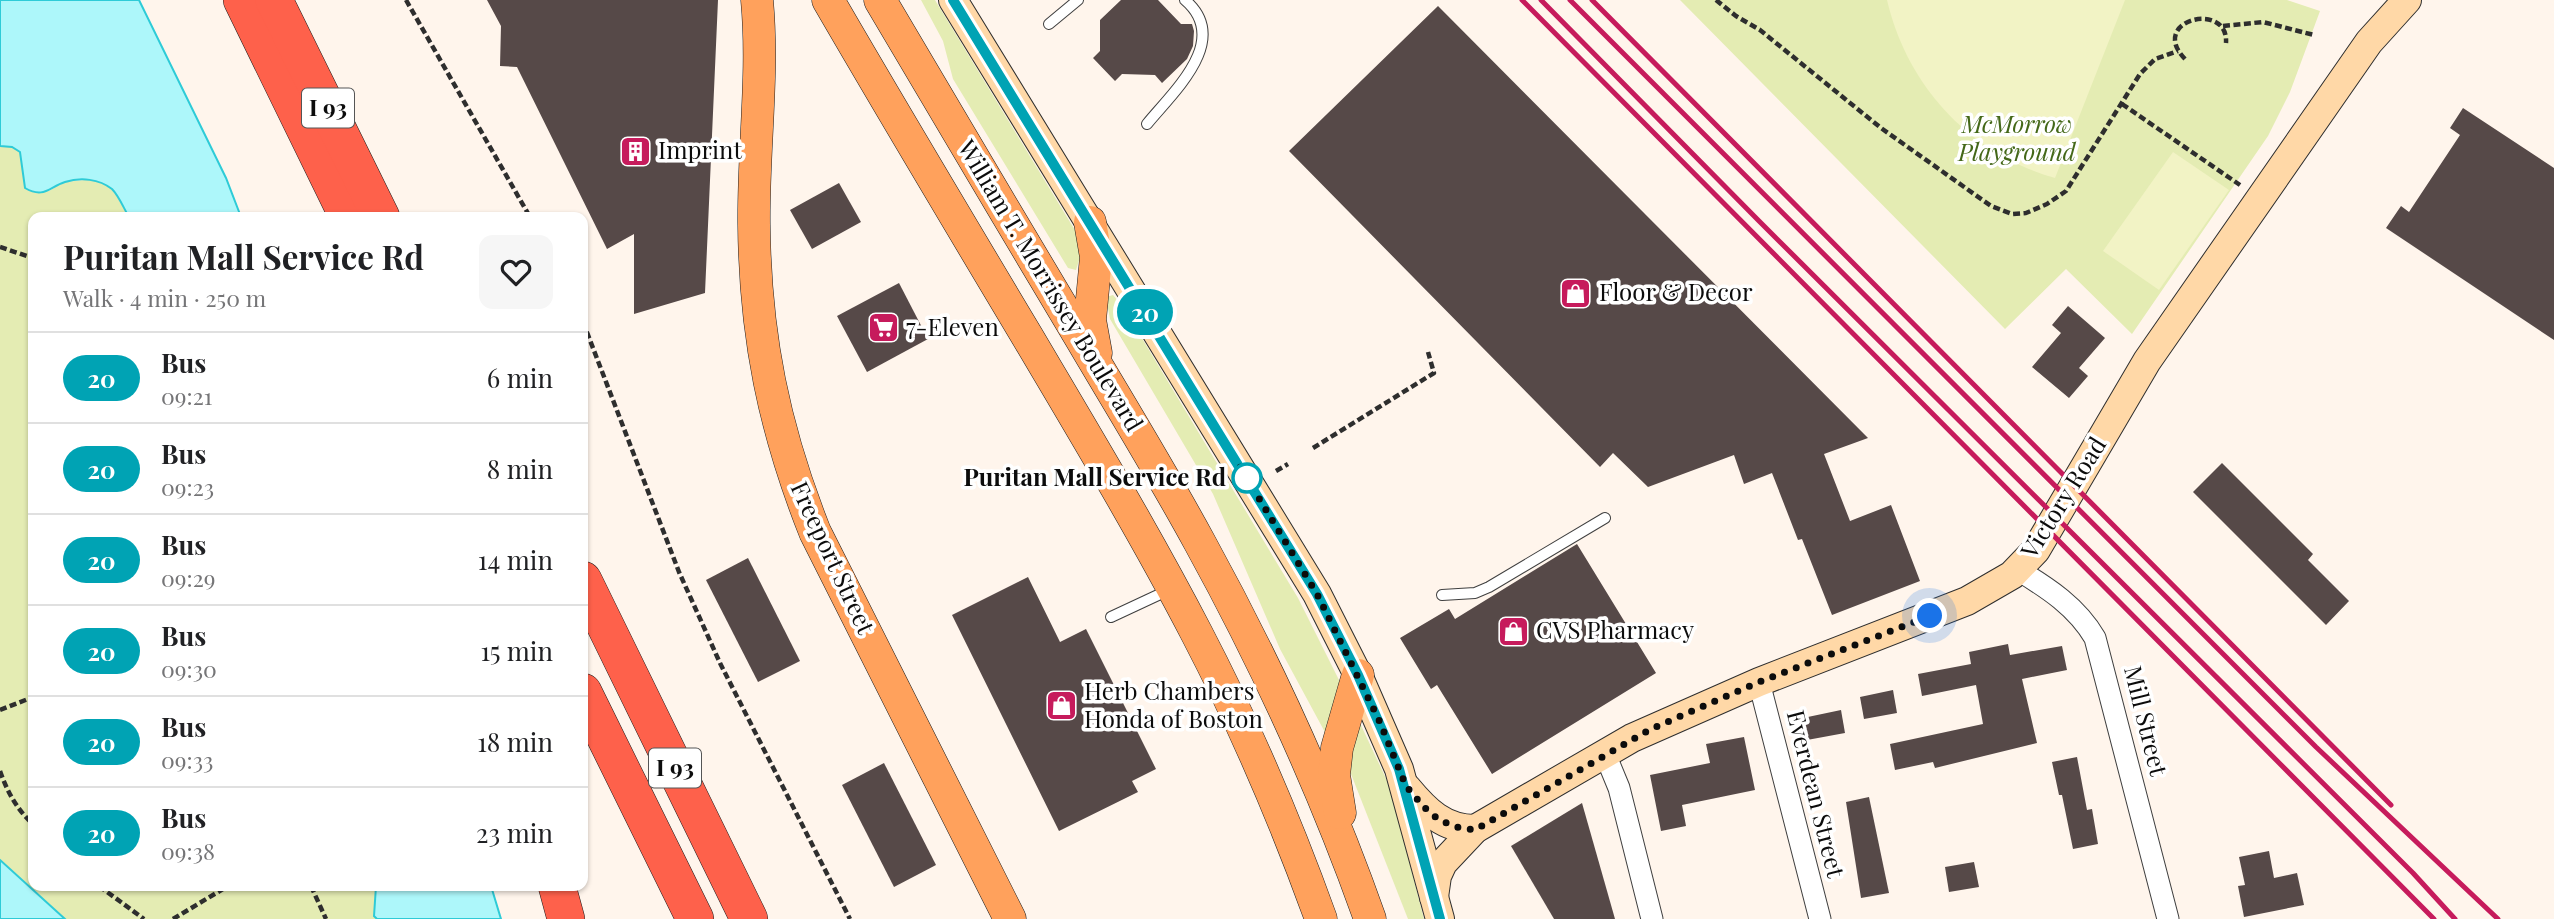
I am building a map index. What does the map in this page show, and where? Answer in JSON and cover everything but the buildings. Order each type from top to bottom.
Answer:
[{"type":"highway","name":"I 93","points":[[216,0],[320,212]]},
{"type":"highway","name":"I 93","points":[[242,0],[346,212]]},
{"type":"highway","name":"I 93","points":[[274,0],[379,212]]},
{"type":"highway","name":"I 93","points":[[298,0],[403,212]]},
{"type":"highway","name":"I 93","points":[[588,590],[749,919]]},
{"type":"highway","name":"I 93","points":[[588,638],[726,919]]},
{"type":"highway","name":"I 93","points":[[588,702],[695,919]]},
{"type":"highway","points":[[588,757],[668,919]]},
{"type":"highway","points":[[558,891],[566,919]]},
{"type":"main road","name":"Freeport Street","points":[[757,0],[757,311],[778,422],[815,532],[1010,919]]},
{"type":"main road","name":"William T. Morrissey Boulevard","points":[[828,0],[1109,474],[1173,588],[1217,673],[1255,756],[1321,919]]},
{"type":"main road","name":"William T. Morrissey Boulevard","points":[[880,0],[1178,504],[1244,626],[1304,754],[1370,919]]},
{"type":"main road","points":[[894,0],[918,64]]},
{"type":"main road","points":[[953,0],[1317,594],[1358,675],[1406,786],[1437,908]]},
{"type":"main road","name":"Victory Road","points":[[1437,908],[1435,884],[1443,863],[1475,830],[1605,754],[1659,725],[1759,682],[1967,601],[2018,570],[2042,541],[2126,395],[2160,343],[2369,42],[2407,0]]},
{"type":"main road","points":[[1090,222],[1096,257],[1090,320],[1097,357],[1107,383]]},
{"type":"main road","points":[[1357,882],[1342,822],[1335,775],[1340,735],[1358,675]]},
{"type":"main road","points":[[1406,786],[1439,820],[1475,830]]},
{"type":"street","name":"Mill Street","points":[[2018,570],[2065,601],[2086,623],[2095,638],[2168,919]]},
{"type":"street","name":"Everdean Street","points":[[1759,682],[1820,919]]},
{"type":"street","points":[[1605,754],[1619,788],[1652,919]]},
{"type":"lane","points":[[1049,23],[1078,0]]},
{"type":"lane","points":[[1147,124],[1201,54],[1202,24],[1195,9],[1185,0]]},
{"type":"lane","points":[[1442,595],[1475,593],[1489,587],[1605,517]]},
{"type":"lane","points":[[1111,617],[1173,588]]},
{"type":"path","points":[[406,0],[527,212]]},
{"type":"path","points":[[1716,0],[1760,30],[1881,128],[2004,213],[2026,213],[2061,196],[2145,68],[2155,59],[2178,51]]},
{"type":"path","points":[[2185,59],[2178,51],[2176,36],[2179,26],[2187,19],[2206,15],[2214,19],[2223,26],[2226,43]]},
{"type":"path","points":[[2223,26],[2263,22],[2314,35]]},
{"type":"path","points":[[2122,104],[2241,185]]},
{"type":"path","points":[[0,247],[28,256]]},
{"type":"path","points":[[588,335],[657,516],[715,653],[850,919]]},
{"type":"path","points":[[1313,448],[1434,373],[1429,352]]},
{"type":"path","points":[[1276,471],[1288,464]]},
{"type":"path","points":[[0,710],[28,699]]},
{"type":"path","points":[[0,771],[7,790],[28,820]]},
{"type":"path","points":[[106,891],[144,919]]},
{"type":"path","points":[[173,919],[220,891]]},
{"type":"path","points":[[313,891],[326,919]]},
{"type":"green space","points":[[921,0],[935,0],[1084,245],[1076,270],[1068,268],[953,79],[943,41]]},
{"type":"green space","name":"McMorrow Playground","points":[[1680,0],[2287,0],[2320,11],[2290,92],[2268,136],[2132,334],[2066,269],[2005,329]]},
{"type":"green space","points":[[1887,0],[2125,0],[2055,178],[2024,167],[1996,152],[1970,134],[1947,112],[1910,61],[1896,31]]},
{"type":"green space","points":[[0,146],[12,147],[20,152],[25,188],[49,191],[64,182],[95,179],[113,190],[126,212],[28,212],[28,885],[0,860]]},
{"type":"green space","points":[[2173,152],[2229,190],[2159,290],[2103,251]]},
{"type":"green space","points":[[1113,295],[1122,305],[1298,598],[1340,682],[1327,736],[1280,649],[1213,494],[1110,319],[1106,297]]},
{"type":"green space","points":[[1359,721],[1390,787],[1424,919],[1408,919],[1351,774],[1350,745]]},
{"type":"green space","points":[[34,891],[376,891],[377,919],[65,919]]},
{"type":"water","points":[[0,0],[139,0],[226,178],[239,212],[126,212],[112,189],[90,180],[65,182],[42,192],[32,191],[25,188],[20,152],[12,147],[0,146]]},
{"type":"water","points":[[0,860],[28,885],[28,891],[34,891],[65,919],[0,919]]},
{"type":"water","points":[[376,891],[493,891],[501,919],[377,919],[374,916]]},
{"type":"railway","points":[[1522,0],[2434,919]]},
{"type":"railway","points":[[1541,0],[2413,873],[2455,919]]},
{"type":"railway","points":[[1570,0],[2316,747],[2498,919]]},
{"type":"railway","points":[[1592,0],[2391,805]]},
{"type":"bus line","name":"20","points":[[953,0],[1317,594],[1379,720],[1406,786],[1440,919]]},
{"type":"place","name":"Imprint","points":[[635,151]]},
{"type":"place","name":"Floor & Decor","points":[[1576,293]]},
{"type":"place","name":"7-Eleven","points":[[883,328]]},
{"type":"place","name":"Puritan Mall Service Rd","points":[[1247,478]]},
{"type":"place","name":"CVS Pharmacy","points":[[1513,631]]},
{"type":"place","name":"Herb Chambers Honda of Boston","points":[[1061,706]]},
{"type":"route","points":[[1247,478],[1240,467],[1317,594],[1379,720],[1406,786],[1439,820],[1460,828],[1475,830],[1632,738],[1687,712],[1930,616]]}]
